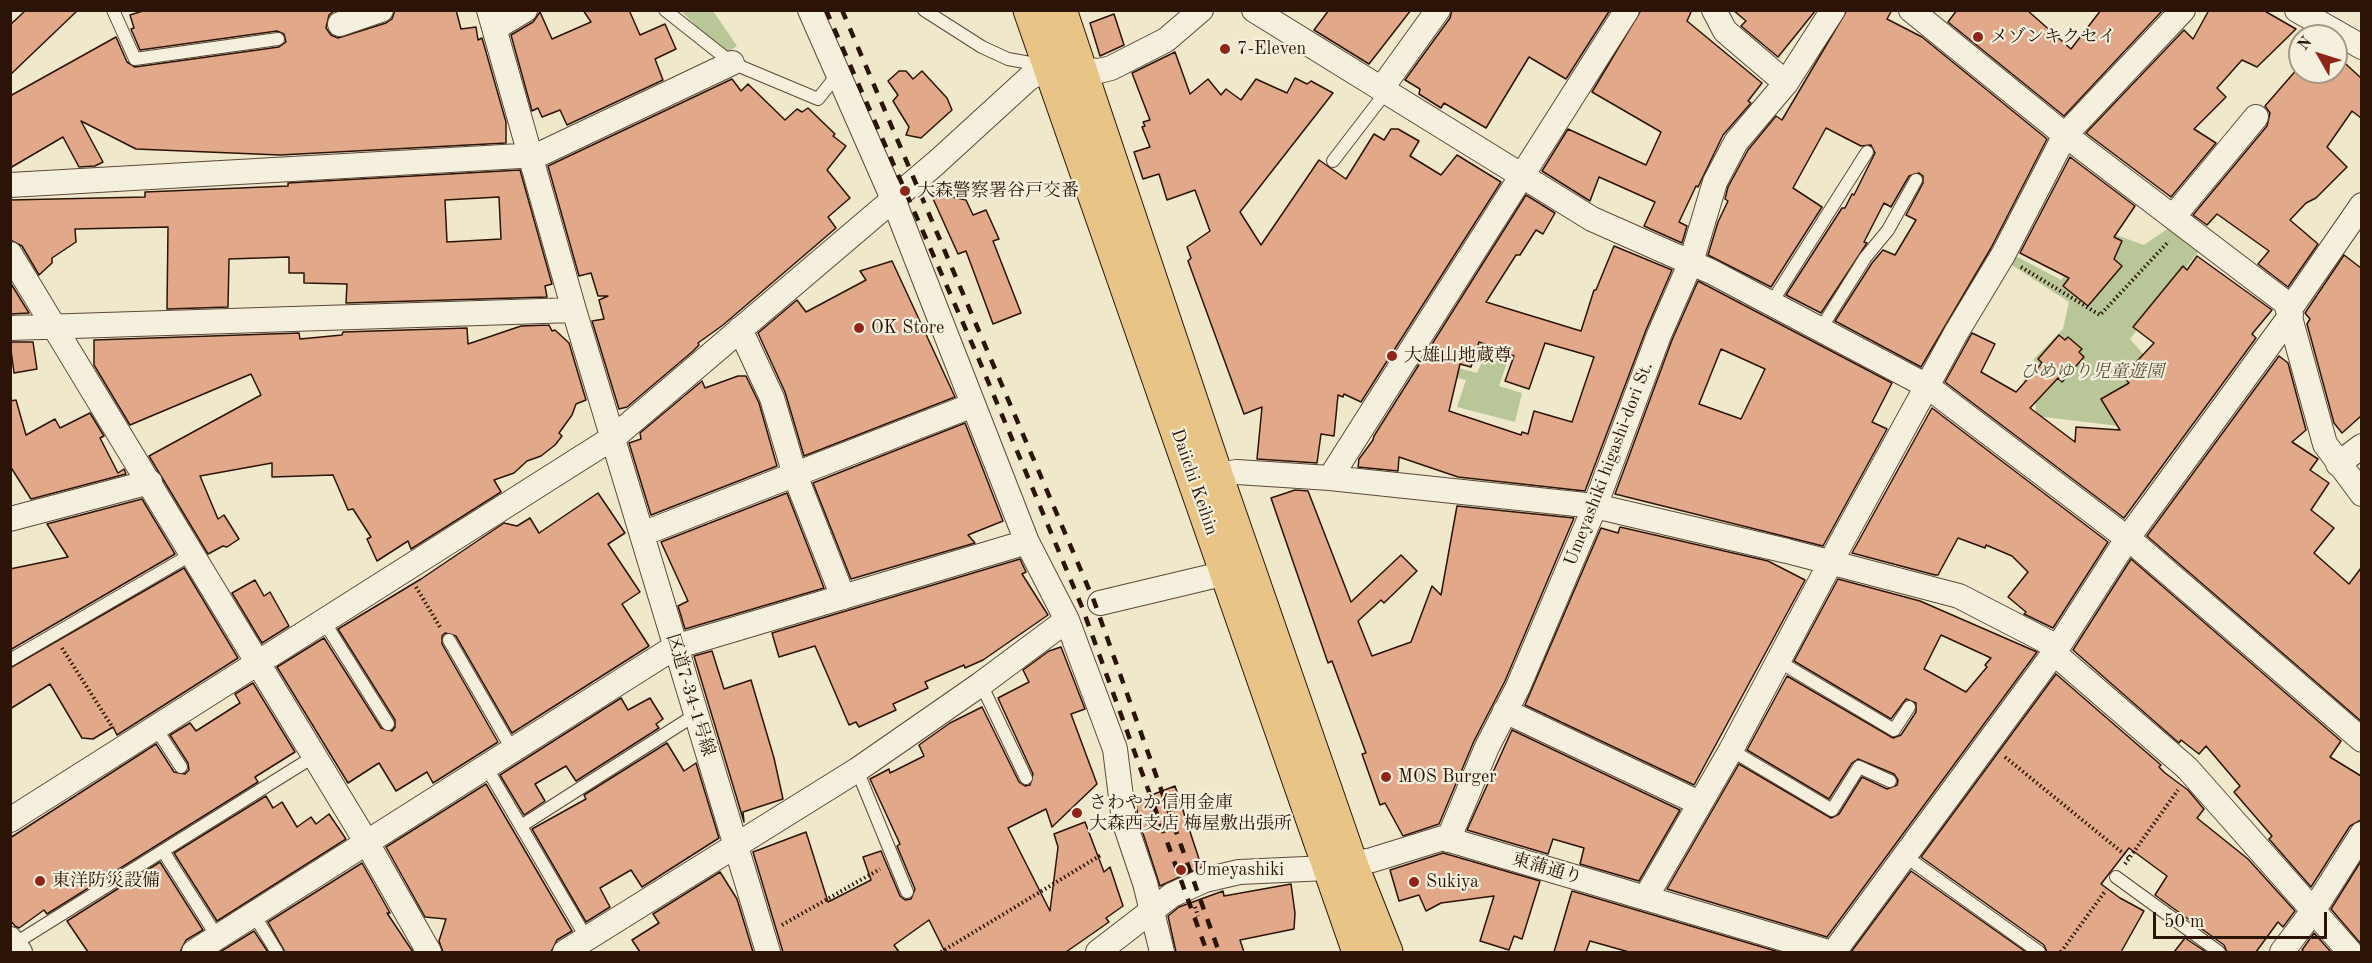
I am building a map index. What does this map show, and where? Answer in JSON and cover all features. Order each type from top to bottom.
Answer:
[{"type":"highway","name":"Daiichi Keihin","points":[[1030,10],[1065,69],[1216,476],[1340,866],[1359,952]]},
{"type":"highway","name":"Daiichi Keihin","points":[[1060,10],[1065,69],[1226,573],[1340,866],[1386,952]]},
{"type":"street","points":[[340,24],[381,10]]},
{"type":"street","points":[[492,19],[525,10]]},
{"type":"street","points":[[810,10],[893,198],[1027,542],[1067,620],[1115,749],[1124,821],[1145,883],[1162,952]]},
{"type":"street","points":[[10,820],[614,437],[1029,78],[1065,69],[1099,71],[1129,60],[1166,40],[1201,10]]},
{"type":"street","points":[[1254,10],[1520,177],[1592,219],[1691,262],[1928,386],[2127,539],[2361,740]]},
{"type":"street","points":[[1383,91],[1438,10]]},
{"type":"street","points":[[1330,478],[1626,10]]},
{"type":"street","points":[[1714,10],[1725,31],[1786,83]]},
{"type":"street","name":"Umeyashiki higashi-dori St.","points":[[1448,840],[1487,747],[1518,687],[1594,506],[1659,335],[1691,262],[1715,182],[1729,153],[1786,83],[1833,10]]},
{"type":"street","points":[[1911,10],[2065,135],[2286,303],[2325,444],[2361,494]]},
{"type":"street","points":[[1646,897],[1731,750],[1831,562],[2003,255],[2065,135],[2183,10]]},
{"type":"street","points":[[2297,10],[2361,47]]},
{"type":"street","name":"区道7-34-1号線","points":[[492,19],[574,310],[614,437],[734,846],[766,944]]},
{"type":"street","points":[[10,185],[538,155],[732,63]]},
{"type":"street","points":[[2178,221],[2256,117]]},
{"type":"street","points":[[1834,952],[2054,653],[2127,539],[2290,312],[2361,205]]},
{"type":"street","points":[[10,254],[367,843],[429,952]]},
{"type":"street","points":[[10,328],[574,310]]},
{"type":"street","points":[[740,329],[772,398],[795,475],[843,597]]},
{"type":"street","points":[[642,534],[973,405]]},
{"type":"street","points":[[2338,464],[2361,446]]},
{"type":"street","points":[[1216,476],[1237,472],[1330,478],[1594,506],[1831,562],[1959,597],[2048,642],[2054,653],[2187,768],[2350,952]]},
{"type":"street","points":[[10,519],[150,482]]},
{"type":"street","points":[[194,952],[367,843],[485,765],[675,647],[1027,542]]},
{"type":"street","points":[[1100,603],[1226,573]]},
{"type":"street","points":[[565,952],[857,770],[981,684],[1067,620]]},
{"type":"street","points":[[1505,711],[1699,803]]},
{"type":"street","points":[[2282,952],[2313,910],[2361,834]]},
{"type":"street","points":[[1098,952],[1172,895],[1205,880],[1239,872],[1340,866],[1443,838],[1448,840]]},
{"type":"street","name":"東蒲通り","points":[[1448,840],[1828,952]]},
{"type":"lane","points":[[113,10],[135,59],[278,39]]},
{"type":"lane","points":[[665,10],[732,63],[818,99],[837,75]]},
{"type":"lane","points":[[924,10],[982,47],[1008,59],[1065,69]]},
{"type":"lane","points":[[1333,161],[1383,91]]},
{"type":"lane","points":[[1770,305],[1867,152]]},
{"type":"lane","points":[[1820,330],[1865,258],[1888,230],[1916,180]]},
{"type":"lane","points":[[10,660],[192,554]]},
{"type":"lane","points":[[323,620],[387,724]]},
{"type":"lane","points":[[449,640],[512,749]]},
{"type":"lane","points":[[1778,661],[1894,730],[1909,707]]},
{"type":"lane","points":[[981,684],[1026,778]]},
{"type":"lane","points":[[521,826],[695,715]]},
{"type":"lane","points":[[155,727],[181,767]]},
{"type":"lane","points":[[1731,750],[1832,810],[1859,767],[1890,780]]},
{"type":"lane","points":[[15,945],[313,757]]},
{"type":"lane","points":[[485,765],[587,939]]},
{"type":"lane","points":[[857,770],[907,892]]},
{"type":"lane","points":[[163,851],[218,938]]},
{"type":"lane","points":[[1905,856],[2039,952]]},
{"type":"lane","points":[[2115,877],[2219,952]]},
{"type":"lane","points":[[254,915],[277,952]]},
{"type":"path","points":[[2003,255],[2100,315],[2178,221]]},
{"type":"path","points":[[404,569],[449,640]]},
{"type":"path","points":[[53,635],[124,747]]},
{"type":"path","points":[[1988,743],[2129,858]]},
{"type":"path","points":[[941,952],[1101,855]]},
{"type":"path","points":[[766,944],[894,860]]},
{"type":"green space","points":[[681,11],[713,11],[737,46],[725,54]]},
{"type":"green space","name":"ひめゆり児童遊園","points":[[2173,225],[2201,248],[2130,339],[2165,379],[2143,429],[2036,416],[2035,393],[2023,381],[2038,366],[2033,360],[2063,329],[2069,302],[2007,262],[2012,254],[2061,280],[2092,240],[2108,232],[2144,245]]},
{"type":"green space","points":[[1494,338],[1513,345],[1499,386],[1522,393],[1515,422],[1457,407],[1466,380],[1409,366],[1415,357],[1477,373]]},
{"type":"building","points":[[26,10],[78,10],[10,75],[10,25]]},
{"type":"building","points":[[146,10],[335,10],[329,15],[326,28],[331,35],[338,38],[386,23],[392,19],[395,10],[456,10],[461,29],[476,27],[478,40],[482,38],[506,122],[506,143],[280,155],[136,149],[81,121],[103,162],[95,166],[79,167],[63,137],[10,168],[10,96],[116,37],[127,62],[135,67],[279,47],[286,42],[284,34],[277,31],[140,50],[131,29],[134,28],[130,15]]},
{"type":"building","points":[[583,10],[629,10],[640,35],[665,24],[676,49],[655,59],[663,80],[567,125],[560,110],[542,117],[538,108],[532,111],[511,35],[533,22],[540,12],[552,39],[591,22]]},
{"type":"building","points":[[1329,10],[1411,10],[1369,64],[1314,30]]},
{"type":"building","points":[[1452,10],[1610,10],[1566,79],[1529,57],[1486,128],[1444,103],[1441,108],[1419,94],[1420,89],[1405,80],[1450,18]]},
{"type":"building","points":[[1641,10],[1692,10],[1687,21],[1762,83],[1748,101],[1751,103],[1723,135],[1698,187],[1696,186],[1679,222],[1687,226],[1682,243],[1644,226],[1655,202],[1599,177],[1590,201],[1542,171],[1568,129],[1646,165],[1661,132],[1592,92]]},
{"type":"building","points":[[1733,10],[1816,10],[1778,57],[1741,26],[1746,21]]},
{"type":"building","points":[[1847,10],[1892,10],[1887,19],[1922,37],[2047,139],[1991,248],[1921,367],[1835,321],[1872,263],[1883,250],[1895,255],[1916,220],[1906,215],[1923,183],[1923,176],[1919,173],[1909,176],[1891,207],[1884,203],[1864,242],[1867,243],[1821,313],[1786,295],[1842,208],[1845,208],[1852,194],[1854,195],[1875,153],[1871,145],[1861,146],[1826,128],[1793,188],[1822,207],[1771,287],[1708,255],[1718,222],[1728,201],[1725,199],[1728,187],[1748,150],[1776,116],[1782,120]]},
{"type":"building","points":[[1957,10],[2027,10],[2071,49],[2101,10],[2163,10],[2064,116],[1948,22]]},
{"type":"building","points":[[2209,10],[2263,10],[2288,24],[2288,37],[2257,67],[2242,60],[2217,88],[2226,97],[2194,129],[2216,143],[2171,197],[2086,133],[2184,30],[2193,39]]},
{"type":"building","points":[[1114,14],[1124,45],[1100,56],[1090,23]]},
{"type":"building","points":[[1175,52],[1190,94],[1208,79],[1221,95],[1226,89],[1241,100],[1256,79],[1287,93],[1295,78],[1307,84],[1311,81],[1333,93],[1240,212],[1261,245],[1319,160],[1346,179],[1374,134],[1384,140],[1391,129],[1398,129],[1419,141],[1410,156],[1441,175],[1457,155],[1501,182],[1361,402],[1344,394],[1343,397],[1338,395],[1334,436],[1321,434],[1317,463],[1257,459],[1262,407],[1244,414],[1188,261],[1191,258],[1187,247],[1210,231],[1195,190],[1167,200],[1159,174],[1143,179],[1134,152],[1150,147],[1142,127],[1145,126],[1143,122],[1150,120],[1132,73]]},
{"type":"building","points":[[2348,66],[2361,78],[2361,118],[2352,111],[2327,147],[2347,167],[2290,220],[2318,244],[2288,287],[2258,264],[2269,251],[2217,214],[2207,225],[2193,215],[2267,126],[2270,113],[2265,106],[2288,80],[2288,84],[2348,84]]},
{"type":"building","points":[[899,71],[906,71],[913,79],[922,71],[947,98],[952,110],[921,138],[906,135],[909,127],[893,101],[898,95],[888,81]]},
{"type":"building","points":[[732,79],[741,91],[748,84],[785,120],[797,109],[802,112],[808,108],[835,134],[833,136],[846,146],[827,170],[850,198],[828,217],[836,228],[723,325],[698,343],[699,345],[692,352],[627,407],[619,409],[592,321],[604,319],[599,300],[608,296],[598,296],[591,273],[579,276],[548,166]]},
{"type":"building","points":[[2070,157],[2135,206],[2114,237],[2122,241],[2114,259],[2122,266],[2088,306],[2063,286],[2069,278],[2020,253]]},
{"type":"building","points":[[520,170],[552,284],[545,286],[547,297],[346,303],[347,284],[304,283],[304,273],[289,273],[289,257],[229,259],[228,307],[167,309],[168,227],[75,229],[76,242],[52,258],[52,263],[39,275],[22,246],[10,240],[10,200],[145,197],[145,192],[288,186],[288,183]],"holes":[[[499,197],[501,239],[447,242],[445,200]]]},
{"type":"building","points":[[930,192],[966,200],[973,215],[986,210],[999,239],[993,241],[1021,313],[993,324],[966,251],[958,254]]},
{"type":"building","points":[[1526,195],[1555,213],[1543,234],[1536,230],[1520,255],[1516,255],[1486,302],[1581,331],[1594,290],[1596,290],[1614,246],[1672,270],[1646,330],[1585,491],[1458,477],[1399,457],[1398,471],[1358,467],[1359,459]],"holes":[[[1479,342],[1514,356],[1505,381],[1529,389],[1545,343],[1594,357],[1572,422],[1534,411],[1528,434],[1522,432],[1521,435],[1449,411],[1460,364],[1471,367]]]},
{"type":"building","points":[[2344,255],[2361,268],[2361,416],[2342,433],[2334,423],[2307,324],[2310,319],[2305,313]]},
{"type":"building","points":[[2197,256],[2272,310],[2252,334],[2256,338],[2124,518],[1945,382],[1972,333],[1995,344],[1981,372],[2016,392],[2042,363],[2038,359],[2059,335],[2065,340],[2068,337],[2082,349],[2079,352],[2084,357],[2062,382],[2058,378],[2030,408],[2075,442],[2076,427],[2120,430],[2101,399],[2129,383],[2123,376],[2154,343],[2133,327],[2183,266],[2187,270]]},
{"type":"building","points":[[892,261],[955,397],[804,456],[785,392],[758,333],[797,300],[806,312],[866,280],[860,271]]},
{"type":"building","points":[[1698,281],[1892,383],[1872,422],[1887,429],[1823,546],[1615,494],[1672,340]],"holes":[[[1721,349],[1765,369],[1741,419],[1699,404]]]},
{"type":"building","points":[[10,282],[29,313],[10,314]]},
{"type":"building","points":[[549,325],[552,331],[555,330],[569,343],[586,400],[576,404],[572,415],[559,433],[562,436],[541,456],[527,461],[514,473],[494,480],[501,492],[411,549],[408,541],[377,561],[367,539],[371,537],[353,509],[348,510],[333,475],[272,477],[272,463],[200,476],[218,519],[224,515],[239,539],[227,547],[223,546],[208,554],[149,456],[261,395],[251,374],[130,425],[94,365],[94,340],[299,333],[300,339],[342,335],[343,332],[467,328],[468,344],[521,326]]},
{"type":"building","points":[[10,342],[33,342],[37,369],[14,373]]},
{"type":"building","points":[[2279,356],[2288,363],[2306,430],[2292,442],[2318,459],[2310,470],[2329,483],[2311,510],[2334,528],[2314,553],[2349,584],[2361,568],[2361,721],[2147,536]]},
{"type":"building","points":[[738,376],[746,376],[759,403],[777,466],[651,515],[629,443],[641,439],[640,433],[702,381],[705,388]]},
{"type":"building","points":[[16,400],[26,435],[55,419],[60,428],[90,413],[104,436],[100,438],[118,473],[124,469],[126,474],[31,499],[10,466],[10,401]]},
{"type":"building","points":[[1932,408],[2108,542],[2053,628],[2024,614],[2026,612],[2008,597],[2028,572],[2012,556],[1986,545],[1985,548],[1958,538],[1938,575],[1852,553]]},
{"type":"building","points":[[965,423],[1003,521],[968,535],[975,543],[851,579],[813,483]]},
{"type":"building","points":[[1295,490],[1308,491],[1351,602],[1401,555],[1417,571],[1384,603],[1381,600],[1358,621],[1372,656],[1411,642],[1432,586],[1441,595],[1457,506],[1574,518],[1505,681],[1474,741],[1439,824],[1403,836],[1385,803],[1380,805],[1362,754],[1366,753],[1332,661],[1328,663],[1271,498]]},
{"type":"building","points":[[598,493],[625,533],[608,544],[640,592],[622,604],[649,646],[512,733],[456,636],[445,633],[442,636],[442,644],[498,742],[433,783],[427,772],[396,791],[379,763],[348,783],[277,667],[324,638],[381,728],[392,731],[395,727],[395,720],[338,629],[421,579],[504,523],[517,526],[530,518],[539,533]]},
{"type":"building","points":[[787,493],[824,588],[685,629],[678,606],[688,601],[661,542]]},
{"type":"building","points":[[142,499],[175,554],[10,650],[10,569],[68,557],[47,524]]},
{"type":"building","points":[[1620,527],[1768,561],[1805,580],[1694,785],[1525,705],[1601,528],[1618,533]]},
{"type":"building","points":[[1020,559],[1026,572],[1022,574],[1048,615],[983,660],[965,668],[964,665],[925,682],[928,688],[893,704],[896,710],[859,727],[856,722],[849,725],[815,646],[779,657],[772,633]]},
{"type":"building","points":[[2131,559],[2341,741],[2330,757],[2361,776],[2361,820],[2350,826],[2311,887],[2269,839],[2272,836],[2234,792],[2240,786],[2206,746],[2199,754],[2181,740],[2179,743],[2073,650]]},
{"type":"building","points":[[184,568],[238,658],[117,735],[113,727],[93,739],[82,738],[50,684],[10,709],[10,668]]},
{"type":"building","points":[[1838,579],[1920,601],[2037,652],[1827,937],[1667,889],[1739,764],[1831,818],[1839,814],[1862,777],[1887,789],[1897,785],[1898,780],[1894,774],[1858,759],[1852,763],[1829,799],[1747,750],[1787,676],[1893,738],[1901,735],[1916,712],[1916,703],[1906,699],[1891,719],[1794,661]],"holes":[[[1941,635],[1991,658],[1985,665],[1987,667],[1966,692],[1924,669]]]},
{"type":"building","points":[[255,580],[264,596],[270,592],[289,626],[262,643],[232,593]]},
{"type":"building","points":[[1061,647],[1085,709],[1071,714],[1097,784],[1052,827],[1046,809],[1008,828],[1050,911],[1058,847],[1054,834],[1085,822],[1104,872],[1110,867],[1123,906],[1106,918],[1109,922],[1066,952],[945,952],[929,920],[894,945],[899,952],[783,952],[753,852],[806,832],[828,902],[871,880],[863,857],[881,851],[900,896],[905,900],[911,899],[915,889],[897,846],[900,844],[870,779],[889,769],[890,773],[924,756],[919,745],[950,723],[982,707],[1019,782],[1025,786],[1030,785],[1033,774],[998,698],[1029,682],[1023,670],[1049,651]]},
{"type":"building","points":[[712,651],[724,689],[751,680],[774,758],[783,799],[743,812],[744,822],[694,656]]},
{"type":"building","points":[[2056,674],[2161,765],[2159,767],[2165,773],[2188,790],[2204,809],[2197,818],[2248,859],[2295,911],[2283,927],[2278,922],[2256,952],[2227,952],[2224,945],[2155,895],[2167,876],[2129,848],[2101,884],[2144,911],[2121,952],[2047,952],[2044,945],[1921,857]]},
{"type":"building","points":[[253,683],[295,752],[255,777],[258,782],[47,914],[44,910],[19,928],[15,926],[10,920],[10,838],[156,744],[174,772],[185,774],[189,770],[188,763],[170,735],[190,723],[196,731],[240,703],[235,694]]},
{"type":"building","points":[[621,698],[628,710],[650,698],[663,719],[656,724],[659,728],[576,781],[566,766],[535,784],[545,801],[524,815],[500,775]]},
{"type":"building","points":[[1512,730],[1680,810],[1639,881],[1580,864],[1584,848],[1553,839],[1548,854],[1467,830]]},
{"type":"building","points":[[667,743],[684,771],[696,763],[719,838],[642,887],[631,870],[600,888],[610,907],[586,922],[532,829],[586,799],[584,795]]},
{"type":"building","points":[[486,784],[572,931],[557,940],[551,952],[443,952],[439,941],[446,919],[425,917],[386,847]]},
{"type":"building","points":[[1175,786],[1200,862],[1204,866],[1160,886],[1138,818],[1136,801]]},
{"type":"building","points":[[266,796],[273,808],[282,802],[297,827],[311,817],[316,824],[329,814],[346,839],[217,921],[174,853]]},
{"type":"building","points":[[1443,853],[1540,881],[1522,939],[1514,936],[1509,950],[1480,941],[1494,896],[1441,903],[1426,911],[1419,895],[1399,901],[1390,870]]},
{"type":"building","points":[[2361,861],[2361,944],[2331,909]]},
{"type":"building","points":[[160,862],[203,930],[186,940],[180,952],[88,952],[67,921]]},
{"type":"building","points":[[362,863],[390,913],[387,913],[413,952],[285,952],[268,922]]},
{"type":"building","points":[[1911,871],[2026,952],[1851,952]]},
{"type":"building","points":[[720,872],[737,899],[753,952],[640,952],[632,940],[659,923],[653,914]]},
{"type":"building","points":[[1291,884],[1295,913],[1294,929],[1240,940],[1244,952],[1176,952],[1168,916],[1179,907],[1223,891],[1224,896]]},
{"type":"building","points":[[1572,891],[1779,952],[1629,952],[1590,941],[1586,952],[1554,952]]},
{"type":"building","points":[[254,931],[268,952],[220,952]]},
{"type":"building","points":[[2314,933],[2331,952],[2304,952],[2302,950]]},
{"type":"building","points":[[2185,938],[2206,952],[2174,952]]},
{"type":"railway","points":[[826,10],[977,355],[1082,607],[1207,952]]},
{"type":"railway","points":[[842,10],[1094,601],[1219,952]]},
{"type":"place","name":"メゾンキクセイ","points":[[1978,37]]},
{"type":"place","name":"7-Eleven","points":[[1225,49]]},
{"type":"place","name":"大森警察署谷戸交番","points":[[905,191]]},
{"type":"place","name":"OK Store","points":[[859,328]]},
{"type":"place","name":"大雄山地蔵尊","points":[[1392,356]]},
{"type":"place","name":"MOS Burger","points":[[1386,777]]},
{"type":"place","name":"さわやか信用金庫 大森西支店 梅屋敷出張所","points":[[1077,813]]},
{"type":"place","name":"Umeyashiki","points":[[1181,870]]},
{"type":"place","name":"東洋防災設備","points":[[40,881]]},
{"type":"place","name":"Sukiya","points":[[1414,882]]}]
